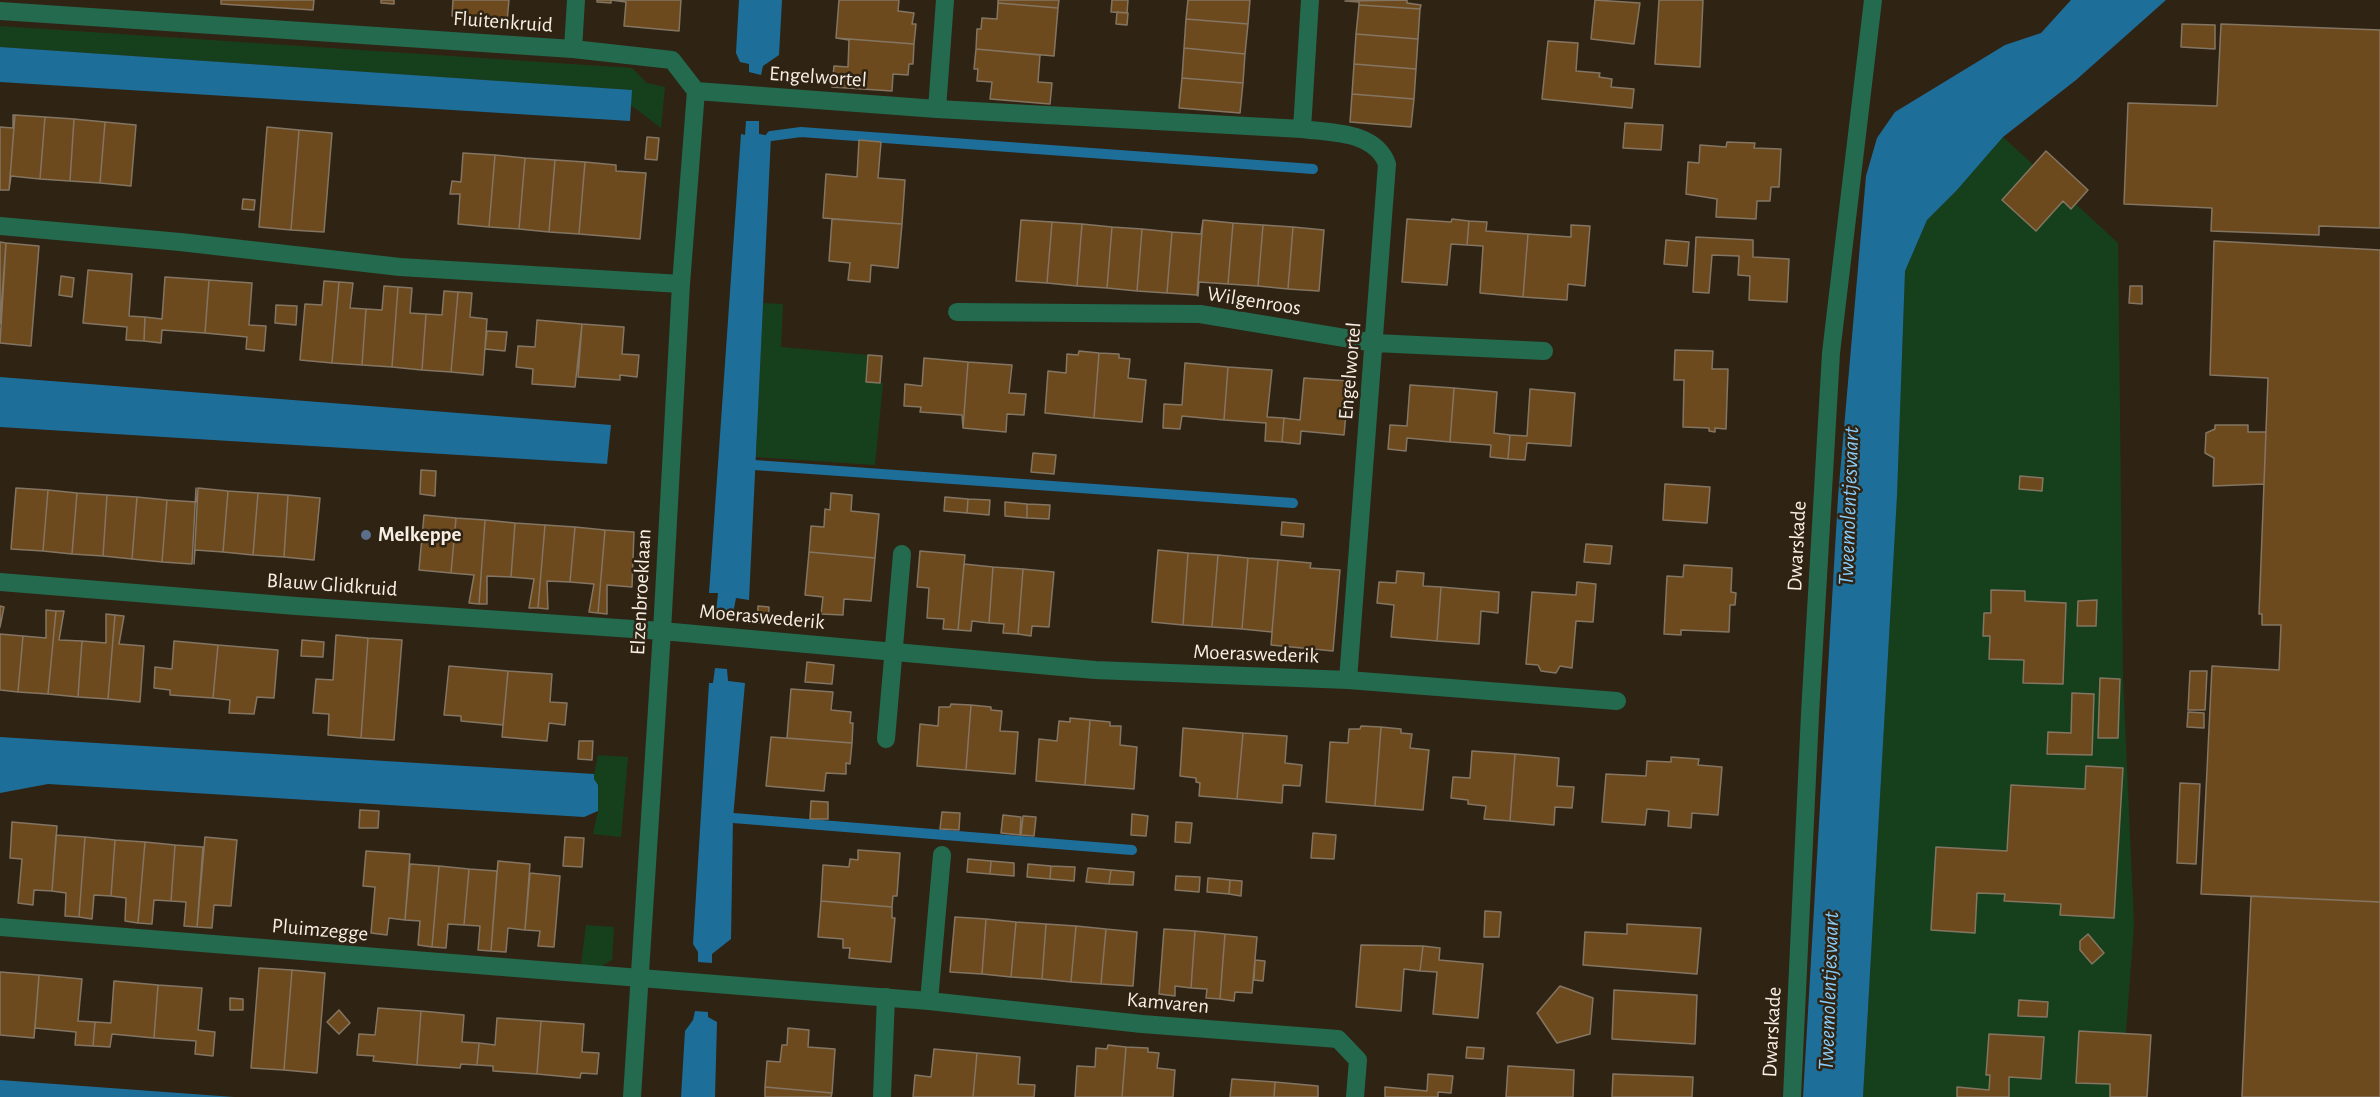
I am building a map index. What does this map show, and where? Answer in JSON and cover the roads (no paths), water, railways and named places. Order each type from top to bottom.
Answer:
[{"type":"street","name":"Fluitenkruid","points":[[573,49],[576,0]]},
{"type":"street","points":[[937,109],[945,0]]},
{"type":"street","points":[[1302,129],[1310,0]]},
{"type":"street","name":"Dwarskade","points":[[1792,1097],[1810,703],[1831,353],[1873,0]]},
{"type":"street","name":"Fluitenkruid","points":[[0,11],[573,49],[672,60],[696,90]]},
{"type":"street","name":"Engelwortel","points":[[696,90],[937,109],[1302,129],[1351,136],[1370,143],[1384,154],[1388,164],[1348,680]]},
{"type":"street","name":"Elzenbroeklaan","points":[[632,1097],[637,978],[662,631],[681,284],[696,90]]},
{"type":"street","points":[[0,226],[180,242],[400,267],[681,284]]},
{"type":"street","name":"Wilgenroos","points":[[957,312],[1200,314],[1375,343],[1544,351]]},
{"type":"street","points":[[886,739],[903,554]]},
{"type":"street","name":"Blauw Glidkruid","points":[[0,582],[296,606],[662,631]]},
{"type":"street","name":"Moeraswederik","points":[[662,631],[895,650],[1095,670],[1348,680],[1617,701]]},
{"type":"street","points":[[929,1000],[942,855]]},
{"type":"street","name":"Pluimzegge","points":[[0,927],[637,978]]},
{"type":"street","name":"Kamvaren","points":[[637,978],[929,1000],[1142,1024],[1338,1039],[1358,1060],[1355,1097]]},
{"type":"street","points":[[882,1097],[886,997]]},
{"type":"water","points":[[739,0],[782,0],[779,55],[763,66],[761,75],[749,72],[749,64],[740,62],[736,53]]},
{"type":"water","name":"Tweemolentjesvaart","points":[[2071,0],[2166,0],[2076,80],[2003,137],[1957,190],[1927,220],[1905,271],[1897,496],[1863,1097],[1803,1097],[1838,497],[1866,176],[1877,138],[1895,112],[2005,45],[2041,33]]},
{"type":"water","points":[[0,47],[632,90],[630,121],[0,82]]},
{"type":"water","points":[[746,121],[759,121],[759,134],[771,136],[749,600],[736,598],[733,614],[716,613],[718,593],[709,593],[741,134],[745,135]]},
{"type":"water","points":[[0,377],[611,425],[607,464],[0,427]]},
{"type":"water","points":[[715,668],[727,669],[728,681],[745,683],[733,818],[731,939],[712,954],[712,963],[698,962],[698,952],[693,944],[709,683],[713,683]]},
{"type":"water","points":[[0,737],[594,774],[598,785],[598,811],[584,817],[48,784],[0,793]]},
{"type":"water","points":[[695,1011],[708,1012],[708,1017],[717,1022],[715,1097],[681,1097],[685,1031],[693,1020]]},
{"type":"water","points":[[0,1080],[234,1097],[0,1097]]},
{"type":"waterway","points":[[771,136],[801,132],[1313,169]]},
{"type":"waterway","points":[[754,465],[1293,503]]},
{"type":"waterway","points":[[733,818],[1132,850]]},
{"type":"place","name":"Melkeppe","points":[[366,535]]}]
